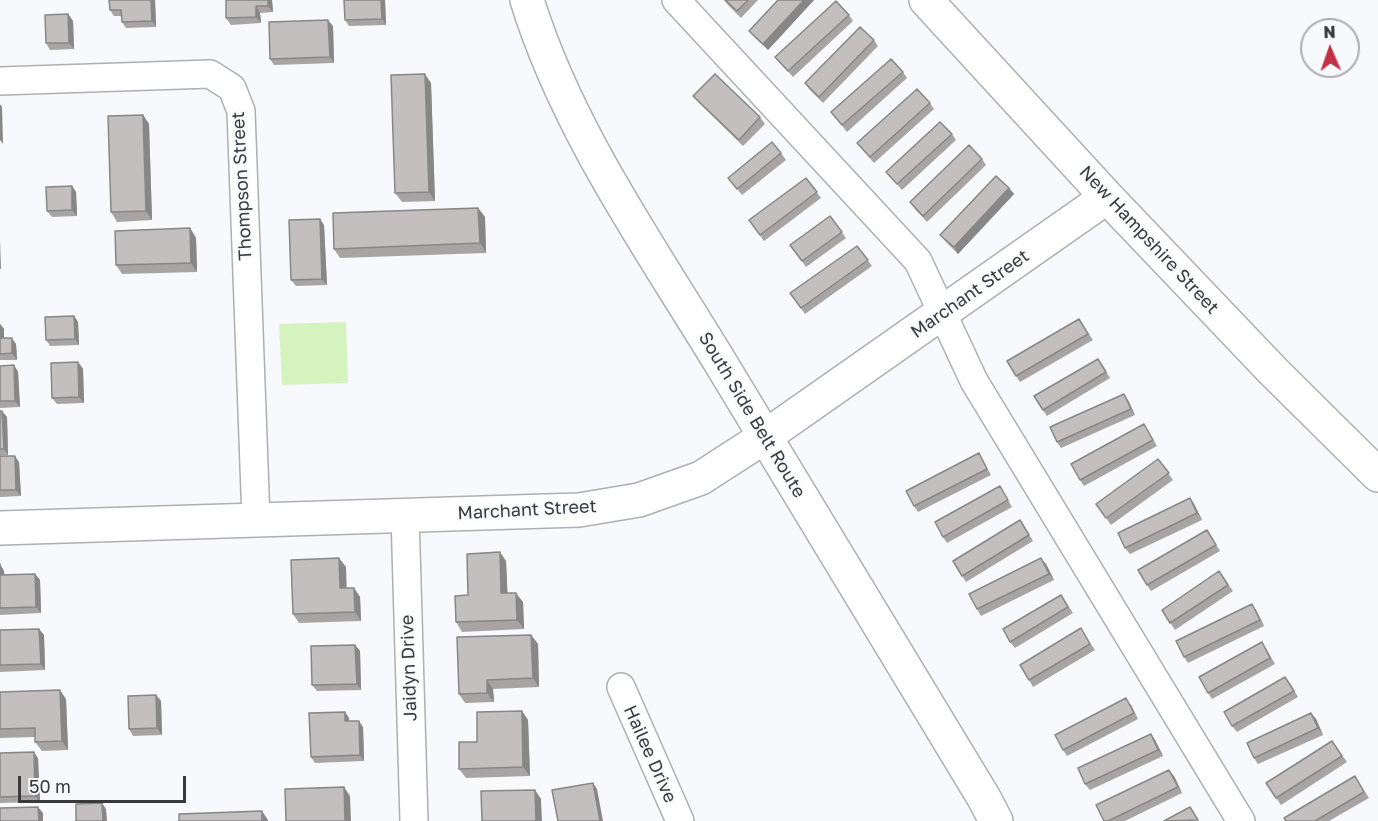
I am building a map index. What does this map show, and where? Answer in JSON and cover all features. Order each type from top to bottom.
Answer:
[{"type":"main road","name":"South Side Belt Route","points":[[527,0],[534,23],[572,111],[607,176],[996,821]]},
{"type":"main road","name":"New Hampshire Street","points":[[926,0],[1107,197],[1273,371],[1378,475]]},
{"type":"main road","name":"Marchant Street","points":[[0,528],[579,510],[639,500],[700,478],[765,436],[1107,197]]},
{"type":"street","points":[[676,0],[918,261],[974,381],[1241,821]]},
{"type":"street","name":"Thompson Street","points":[[0,81],[210,74],[232,88],[241,111],[256,520]]},
{"type":"street","name":"Jaidyn Drive","points":[[405,516],[414,821]]},
{"type":"street","name":"Hailee Drive","points":[[621,687],[680,821]]},
{"type":"green space","points":[[346,322],[348,383],[282,385],[279,324]]},
{"type":"building","points":[[109,0],[151,0],[152,21],[122,22],[121,10],[110,10]]},
{"type":"building","points":[[226,0],[268,0],[268,6],[256,6],[256,17],[226,18]]},
{"type":"building","points":[[344,0],[381,0],[382,19],[345,20]]},
{"type":"building","points":[[725,0],[748,0],[737,11]]},
{"type":"building","points":[[778,0],[804,0],[763,44],[749,31]]},
{"type":"building","points":[[836,1],[849,15],[788,71],[775,57]]},
{"type":"building","points":[[68,14],[69,43],[46,43],[45,15]]},
{"type":"building","points":[[328,20],[330,57],[270,59],[269,22]]},
{"type":"building","points":[[860,27],[874,40],[819,97],[805,83]]},
{"type":"building","points":[[891,59],[903,72],[842,125],[831,112]]},
{"type":"building","points":[[425,74],[429,192],[395,193],[391,75]]},
{"type":"building","points":[[715,74],[760,117],[739,140],[693,96]]},
{"type":"building","points":[[917,89],[930,103],[870,157],[857,143]]},
{"type":"building","points":[[143,115],[146,211],[111,212],[108,116]]},
{"type":"building","points":[[940,122],[952,134],[897,184],[886,172]]},
{"type":"building","points":[[772,142],[781,153],[737,189],[728,178]]},
{"type":"building","points":[[969,145],[982,159],[923,216],[910,202]]},
{"type":"building","points":[[996,176],[1009,188],[954,247],[940,235]]},
{"type":"building","points":[[806,178],[817,192],[760,235],[749,220]]},
{"type":"building","points":[[72,186],[72,210],[47,211],[46,187]]},
{"type":"building","points":[[478,208],[480,243],[334,249],[333,213]]},
{"type":"building","points":[[830,216],[842,232],[802,261],[790,245]]},
{"type":"building","points":[[320,219],[322,279],[291,280],[289,220]]},
{"type":"building","points":[[190,228],[191,263],[116,265],[115,231]]},
{"type":"building","points":[[857,246],[868,260],[801,308],[790,293]]},
{"type":"building","points":[[74,316],[75,339],[46,340],[45,317]]},
{"type":"building","points":[[1079,319],[1088,334],[1016,376],[1007,361]]},
{"type":"building","points":[[0,338],[12,338],[12,353],[0,354]]},
{"type":"building","points":[[1098,359],[1106,372],[1043,410],[1034,396]]},
{"type":"building","points":[[78,362],[79,397],[52,398],[51,363]]},
{"type":"building","points":[[14,365],[15,401],[0,401],[0,366]]},
{"type":"building","points":[[1124,394],[1131,409],[1057,442],[1050,427]]},
{"type":"building","points":[[0,411],[2,411],[4,449],[0,449]]},
{"type":"building","points":[[1144,424],[1153,440],[1080,480],[1071,464]]},
{"type":"building","points":[[979,453],[987,469],[914,506],[906,491]]},
{"type":"building","points":[[0,456],[15,456],[16,490],[0,490]]},
{"type":"building","points":[[1158,459],[1169,473],[1106,518],[1096,504]]},
{"type":"building","points":[[1000,486],[1008,500],[943,537],[935,522]]},
{"type":"building","points":[[1190,498],[1197,513],[1125,548],[1118,533]]},
{"type":"building","points":[[1020,520],[1029,535],[962,576],[953,561]]},
{"type":"building","points":[[1207,530],[1216,545],[1147,585],[1138,570]]},
{"type":"building","points":[[500,552],[501,593],[516,593],[517,620],[456,622],[455,596],[468,595],[467,554]]},
{"type":"building","points":[[339,558],[340,588],[354,588],[355,612],[293,614],[291,560]]},
{"type":"building","points":[[1041,558],[1049,574],[977,609],[969,594]]},
{"type":"building","points":[[1219,571],[1228,585],[1170,623],[1162,610]]},
{"type":"building","points":[[35,574],[36,607],[0,608],[0,575]]},
{"type":"building","points":[[1061,595],[1068,607],[1010,642],[1003,629]]},
{"type":"building","points":[[1252,604],[1260,620],[1184,657],[1176,641]]},
{"type":"building","points":[[1081,628],[1090,644],[1029,680],[1020,665]]},
{"type":"building","points":[[39,629],[41,664],[0,665],[0,630]]},
{"type":"building","points":[[531,635],[533,678],[487,680],[487,693],[459,694],[457,637]]},
{"type":"building","points":[[1262,642],[1270,658],[1208,693],[1199,677]]},
{"type":"building","points":[[355,645],[357,684],[312,685],[311,646]]},
{"type":"building","points":[[1285,677],[1294,691],[1232,726],[1224,712]]},
{"type":"building","points":[[60,690],[62,741],[35,742],[35,728],[0,729],[0,692]]},
{"type":"building","points":[[156,695],[157,728],[129,729],[128,696]]},
{"type":"building","points":[[1126,698],[1134,713],[1063,750],[1055,735]]},
{"type":"building","points":[[522,711],[523,767],[459,769],[459,742],[477,742],[477,712]]},
{"type":"building","points":[[345,712],[345,721],[359,721],[360,755],[311,757],[309,713]]},
{"type":"building","points":[[1311,713],[1318,728],[1254,758],[1247,743]]},
{"type":"building","points":[[1151,734],[1158,750],[1085,784],[1078,768]]},
{"type":"building","points":[[1332,741],[1342,756],[1276,798],[1266,783]]},
{"type":"building","points":[[34,752],[35,796],[0,797],[0,753]]},
{"type":"building","points":[[1169,770],[1178,787],[1104,821],[1096,805]]},
{"type":"building","points":[[1355,776],[1364,792],[1315,821],[1286,821],[1284,818]]},
{"type":"building","points":[[593,783],[600,821],[558,821],[552,790]]},
{"type":"building","points":[[344,787],[345,821],[286,821],[285,789]]},
{"type":"building","points":[[535,790],[536,821],[482,821],[481,791]]},
{"type":"building","points":[[102,803],[103,821],[76,821],[76,804]]},
{"type":"building","points":[[38,807],[39,821],[0,821],[0,808]]},
{"type":"building","points":[[1190,807],[1198,820],[1164,821]]},
{"type":"building","points":[[262,811],[262,821],[179,821],[179,814]]}]
